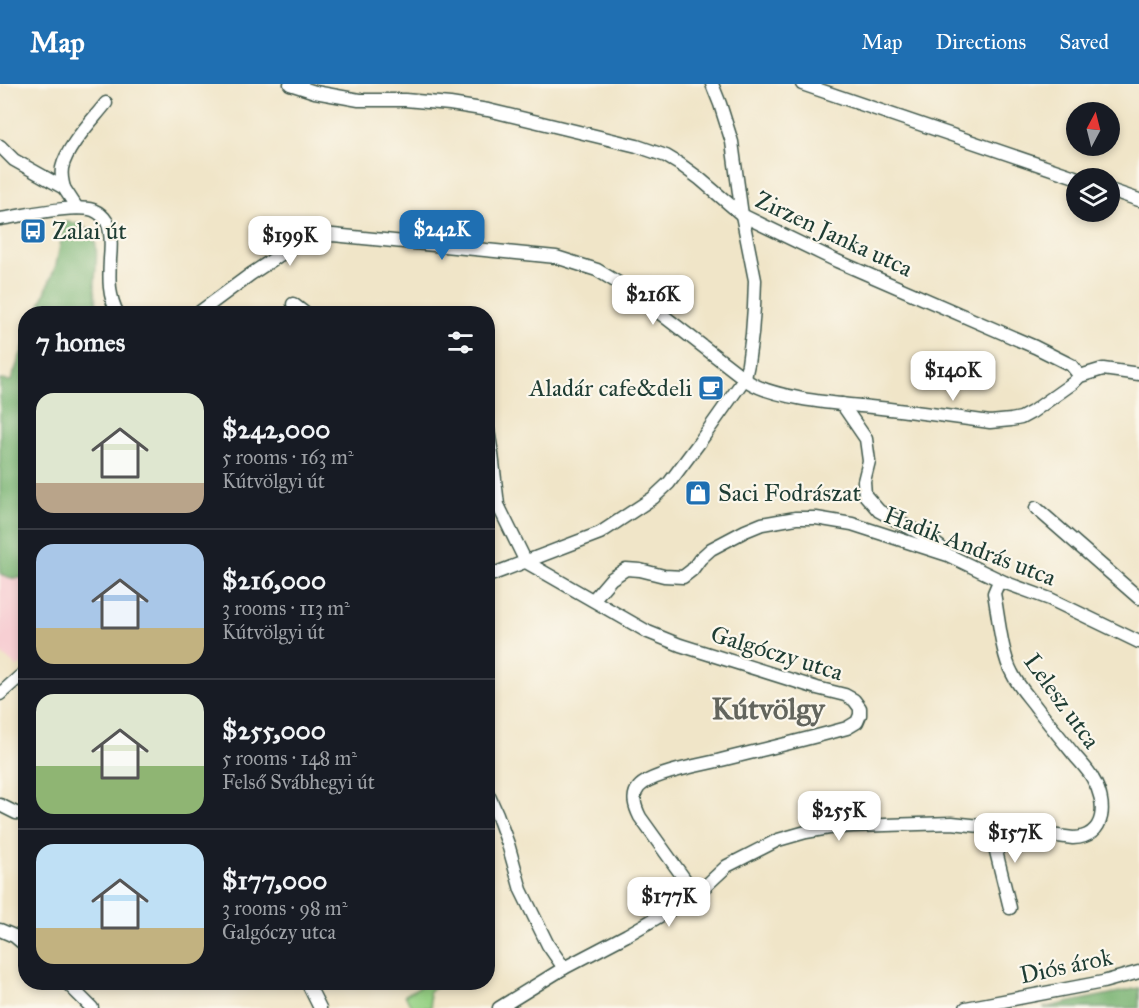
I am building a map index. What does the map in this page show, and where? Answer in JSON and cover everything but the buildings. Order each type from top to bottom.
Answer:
[{"type":"street","name":"Zirzen Janka utca","points":[[290,84],[315,92],[359,100],[405,100],[488,110],[660,153],[700,179],[742,215],[837,261],[1035,347],[1071,365],[1080,376]]},
{"type":"street","points":[[495,573],[600,533],[653,498],[669,483],[745,378],[752,334],[754,280],[732,142],[712,84]]},
{"type":"street","points":[[802,84],[1066,174]]},
{"type":"street","points":[[77,208],[64,188],[62,170],[66,157],[75,143],[106,103]]},
{"type":"street","points":[[0,146],[14,160],[64,188]]},
{"type":"street","points":[[1120,193],[1139,200]]},
{"type":"street","points":[[0,219],[77,208],[97,212],[107,223],[109,230],[110,288],[114,306]]},
{"type":"street","points":[[208,306],[251,274],[303,241],[317,236],[350,236],[556,257],[597,270],[664,315],[759,388],[792,396],[990,422],[1021,418],[1080,376],[1103,369],[1139,374]]},
{"type":"street","points":[[842,404],[866,440],[869,461],[864,481],[865,495],[879,511],[923,535],[948,555]]},
{"type":"street","points":[[495,480],[498,505],[526,562]]},
{"type":"street","points":[[1036,508],[1139,598]]},
{"type":"street","name":"Hadik András utca","points":[[593,600],[611,579],[626,569],[683,577],[711,549],[762,524],[796,518],[816,518],[852,524],[948,555],[1006,583],[1050,599],[1139,642]]},
{"type":"street","name":"Galgóczy utca","points":[[526,562],[648,632],[737,663],[845,695],[854,700],[860,708],[857,722],[847,728],[676,771],[646,781],[638,787],[635,794],[635,805],[640,817],[696,895]]},
{"type":"street","name":"Lelesz utca","points":[[990,827],[1081,838],[1096,828],[1101,821],[1101,799],[1093,778],[1010,672],[994,593],[1000,582],[1006,583]]},
{"type":"street","points":[[0,694],[18,678]]},
{"type":"street","points":[[0,805],[18,813]]},
{"type":"street","points":[[495,810],[521,890],[548,945],[564,968]]},
{"type":"street","points":[[499,1008],[564,968],[696,895],[727,866],[778,840],[806,832],[853,826],[952,823],[990,827],[1010,908]]},
{"type":"street","points":[[0,930],[18,939]]},
{"type":"street","name":"Diós árok","points":[[966,1008],[1103,982],[1139,972]]},
{"type":"street","points":[[74,990],[92,1008]]},
{"type":"street","points":[[311,990],[321,1008]]},
{"type":"shaded area","points":[[18,362],[17,667],[0,652],[0,380],[11,381]]},
{"type":"green space","points":[[65,221],[82,226],[91,234],[96,244],[95,286],[98,306],[40,306],[56,265]]},
{"type":"green space","points":[[18,362],[18,578],[15,578],[0,573],[0,380],[11,381]]},
{"type":"green space","points":[[1139,988],[1139,1008],[1043,1008]]},
{"type":"green space","points":[[414,990],[431,990],[429,991],[431,1008],[412,1008],[405,995]]},
{"type":"place","name":"Zalai út","points":[[33,231]]},
{"type":"place","name":"Aladár cafe&deli","points":[[711,388]]},
{"type":"place","name":"Saci Fodrászat","points":[[698,493]]},
{"type":"district","name":"Kútvölgy","points":[[768,709]]}]
